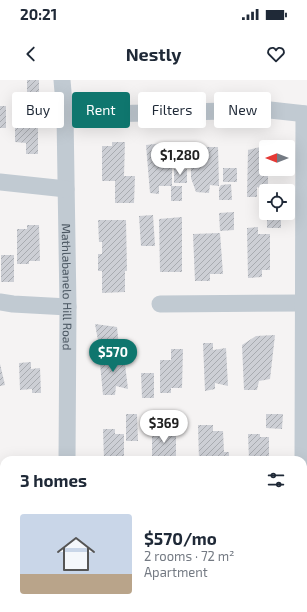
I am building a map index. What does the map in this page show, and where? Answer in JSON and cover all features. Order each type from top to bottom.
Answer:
[{"type":"street","name":"Mathlabanelo Hill Road","points":[[62,80],[63,92]]},
{"type":"street","points":[[64,115],[270,110],[306,114],[303,303],[303,456]]},
{"type":"street","name":"Mathlabanelo Hill Road","points":[[64,115],[68,307],[67,456]]},
{"type":"street","points":[[0,182],[66,189]]},
{"type":"street","points":[[0,302],[68,307]]},
{"type":"street","points":[[160,304],[303,303]]},
{"type":"building","points":[[27,80],[39,80],[39,92],[27,92]]},
{"type":"building","points":[[0,106],[6,106],[6,128],[0,128]]},
{"type":"building","points":[[15,128],[38,128],[38,154],[26,154],[26,143],[15,142]]},
{"type":"building","points":[[112,142],[125,142],[124,176],[135,176],[134,203],[115,203],[115,181],[102,181],[102,146],[112,146]]},
{"type":"building","points":[[172,142],[172,186],[159,186],[159,194],[150,193],[146,145]]},
{"type":"building","points":[[194,147],[218,147],[219,186],[210,185],[209,193],[196,192],[191,178],[191,158],[196,158]]},
{"type":"building","points":[[259,147],[259,176],[268,176],[268,184],[259,184],[259,188],[257,187],[257,197],[247,197],[248,150]]},
{"type":"building","points":[[223,168],[237,168],[237,182],[223,182]]},
{"type":"building","points":[[174,169],[187,169],[187,183],[174,183]]},
{"type":"building","points":[[231,184],[232,200],[219,200],[219,188],[221,185]]},
{"type":"building","points":[[171,186],[182,186],[182,201],[171,201]]},
{"type":"building","points":[[234,212],[234,230],[220,231],[219,213]]},
{"type":"building","points":[[153,215],[155,246],[141,246],[139,216]]},
{"type":"building","points":[[182,217],[182,272],[160,272],[159,219]]},
{"type":"building","points":[[98,220],[126,220],[127,271],[125,271],[125,292],[102,293],[102,271],[98,271],[98,254],[102,254],[102,242],[99,242]]},
{"type":"building","points":[[267,220],[281,220],[281,228],[267,228]]},
{"type":"building","points":[[27,225],[39,225],[40,261],[29,261],[29,264],[17,264],[17,229],[27,229]]},
{"type":"building","points":[[258,227],[258,234],[270,234],[270,270],[262,270],[262,277],[248,278],[247,228]]},
{"type":"building","points":[[220,233],[223,274],[210,274],[210,281],[195,281],[193,234]]},
{"type":"building","points":[[1,255],[14,255],[14,282],[1,282]]},
{"type":"building","points":[[95,324],[117,327],[119,347],[99,346]]},
{"type":"building","points":[[275,335],[270,379],[259,381],[257,390],[244,390],[242,345],[256,336]]},
{"type":"building","points":[[203,343],[213,343],[213,350],[226,348],[228,386],[215,383],[215,389],[205,391]]},
{"type":"building","points":[[171,349],[183,349],[182,388],[171,388],[171,393],[160,393],[160,360],[171,360]]},
{"type":"building","points":[[99,353],[124,356],[128,389],[116,386],[115,395],[103,395]]},
{"type":"building","points":[[31,362],[31,369],[40,368],[41,393],[32,393],[32,389],[20,390],[19,363]]},
{"type":"building","points":[[0,364],[5,385],[0,386]]},
{"type":"building","points":[[141,373],[154,373],[154,398],[142,398]]},
{"type":"building","points":[[126,414],[137,414],[138,441],[126,441]]},
{"type":"building","points":[[184,414],[184,428],[170,428],[169,415]]},
{"type":"building","points":[[266,414],[283,414],[282,429],[266,428]]},
{"type":"building","points":[[198,425],[213,425],[213,431],[223,431],[224,452],[229,452],[229,456],[199,456]]},
{"type":"building","points":[[152,427],[165,427],[165,431],[176,431],[176,456],[152,456]]},
{"type":"building","points":[[103,429],[115,429],[115,434],[124,434],[124,456],[104,456]]},
{"type":"building","points":[[248,434],[260,434],[260,437],[269,437],[269,456],[249,456]]}]
